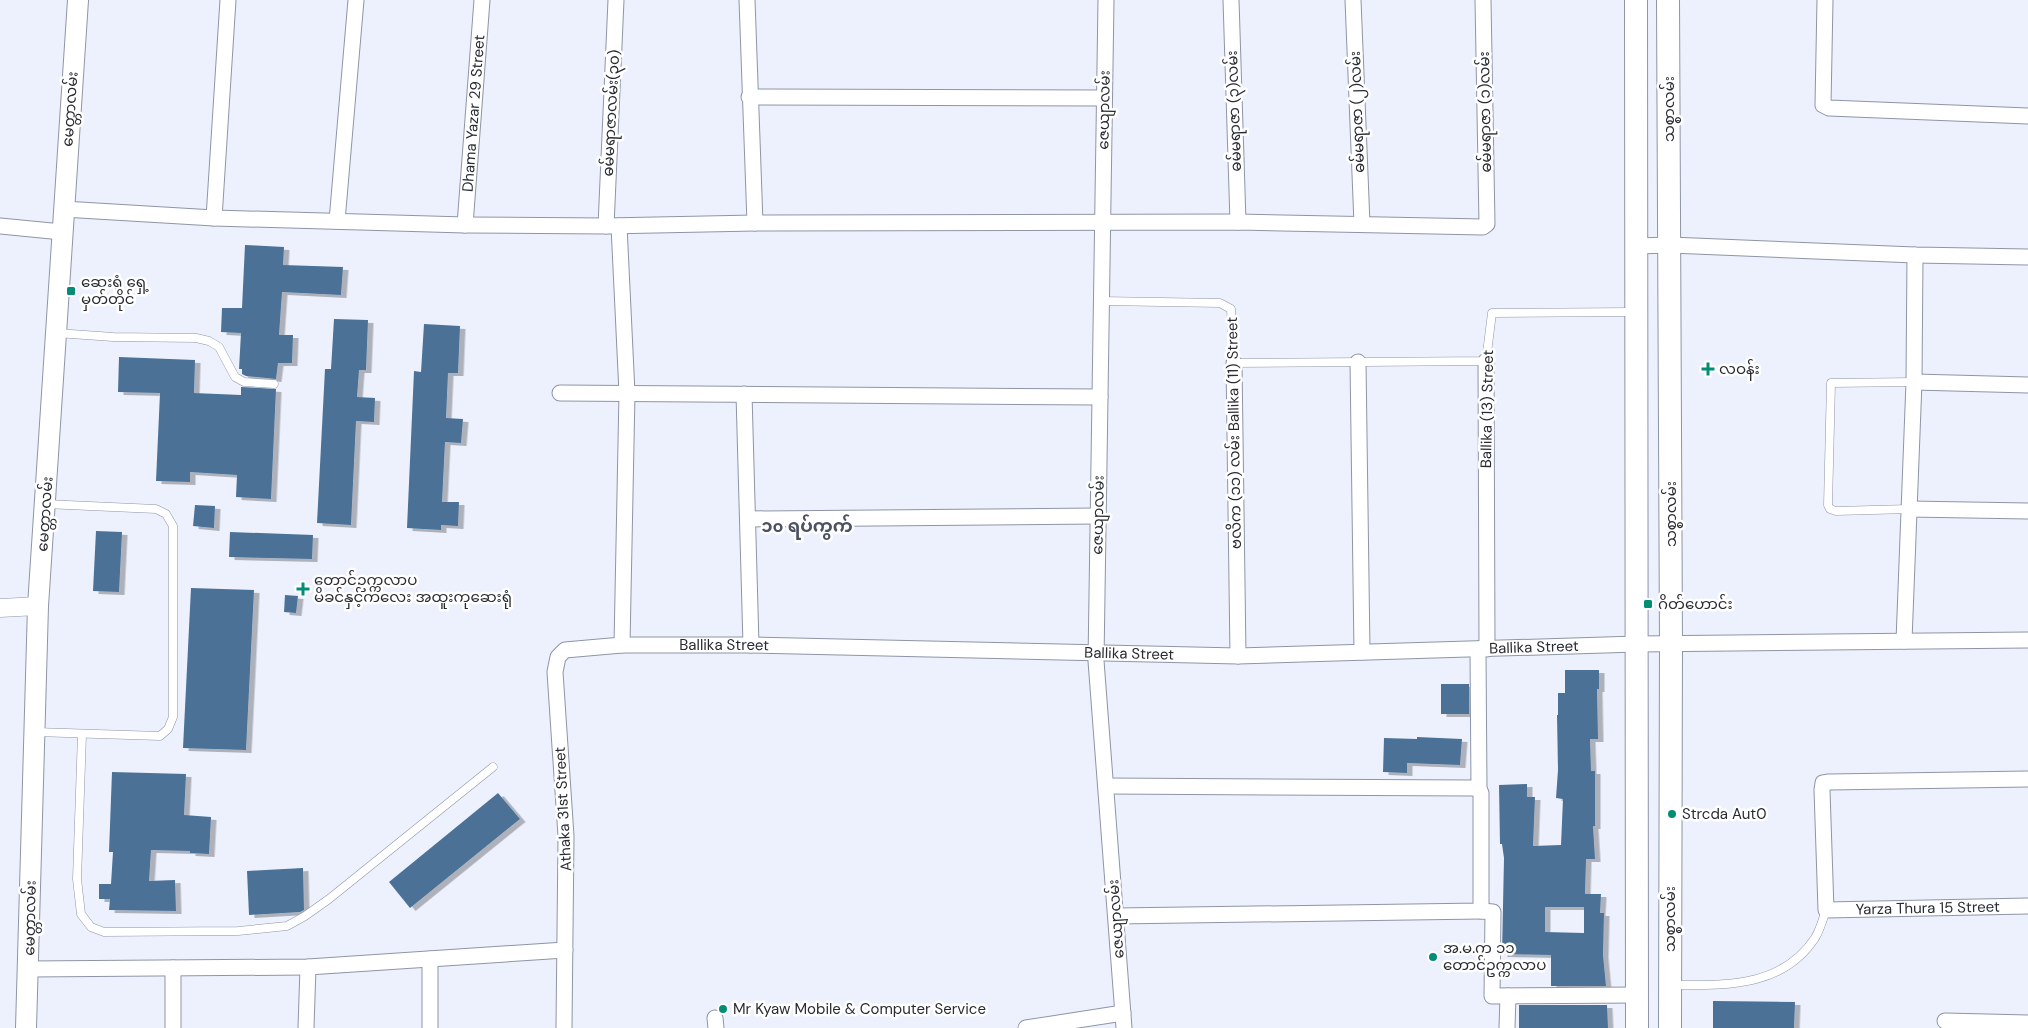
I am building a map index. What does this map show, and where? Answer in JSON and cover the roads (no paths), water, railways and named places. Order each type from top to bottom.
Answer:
[{"type":"main road","name":"မေတ္တာလမ်း","points":[[26,1028],[38,606],[78,0]]},
{"type":"main road","points":[[1636,0],[1637,1028]]},
{"type":"main road","name":"သစ္စာလမ်း","points":[[1668,0],[1671,644],[1670,1028]]},
{"type":"street","points":[[214,218],[228,0]]},
{"type":"street","points":[[337,221],[356,0]]},
{"type":"street","name":"Dhama Yazar 29 Street","points":[[465,225],[482,0]]},
{"type":"street","name":"ဓမ်မရာဇာလမ်း(၃၀)","points":[[616,0],[612,226],[628,393],[622,644]]},
{"type":"street","points":[[746,0],[755,223]]},
{"type":"street","name":"ဇေယျာလမ်း","points":[[1106,0],[1096,660],[1124,1020]]},
{"type":"street","name":"ဓမ်မရာဇာ (၃)လမ်း","points":[[1231,0],[1238,222]]},
{"type":"street","name":"ဓမ်မရာဇာ (၂)လမ်း","points":[[1354,0],[1362,224]]},
{"type":"street","name":"ဓမ်မရာဇာ (၁)လမ်း","points":[[1362,224],[1483,227],[1487,224],[1483,0]]},
{"type":"street","points":[[1825,0],[1823,105],[1830,108],[2028,116]]},
{"type":"street","points":[[749,98],[1104,98]]},
{"type":"street","points":[[63,209],[214,218],[465,225],[612,226],[755,223],[1238,222],[1362,224]]},
{"type":"street","points":[[0,226],[62,232]]},
{"type":"street","points":[[1636,246],[1670,245],[1915,255],[2028,257]]},
{"type":"street","points":[[1904,641],[1914,382],[1915,255]]},
{"type":"street","name":"Ballika (13) Street","points":[[1481,912],[1481,793],[1479,789],[1486,361]]},
{"type":"street","points":[[1358,362],[1362,652]]},
{"type":"street","name":"ဗလိက (၁၁) လမ်း Ballika (11) Street","points":[[1234,363],[1238,656]]},
{"type":"street","points":[[1914,382],[2028,385]]},
{"type":"street","points":[[560,393],[1100,397]]},
{"type":"street","points":[[744,394],[750,645]]},
{"type":"street","points":[[1909,509],[2028,511]]},
{"type":"street","points":[[748,519],[1098,516]]},
{"type":"street","points":[[0,608],[38,606]]},
{"type":"street","name":"Ballika Street","points":[[622,644],[1238,656],[1637,644],[2028,640]]},
{"type":"street","name":"Athaka 31st Street","points":[[564,1028],[566,836],[556,665],[558,657],[565,650],[622,644]]},
{"type":"street","points":[[1826,910],[1823,784],[1830,782],[2028,779]]},
{"type":"street","points":[[1106,786],[1479,789]]},
{"type":"street","name":"Yarza Thura 15 Street","points":[[1826,910],[2028,906]]},
{"type":"street","points":[[1116,916],[1493,912],[1492,996],[1637,995]]},
{"type":"street","points":[[29,969],[308,967],[565,950]]},
{"type":"street","points":[[430,959],[430,1028]]},
{"type":"street","points":[[306,1028],[308,967]]},
{"type":"street","points":[[173,968],[173,1028]]},
{"type":"street","points":[[1507,1028],[1508,996]]},
{"type":"street","points":[[1026,1028],[1124,1020]]},
{"type":"street","points":[[1945,1021],[2028,1023]]},
{"type":"lane","name":"ဗလိက (၁၁) လမ်း Ballika (11) Street","points":[[1102,301],[1220,303],[1231,310],[1234,363]]},
{"type":"lane","name":"Ballika (13) Street","points":[[1486,361],[1492,313],[1636,312]]},
{"type":"lane","points":[[57,333],[113,337],[196,338],[209,341],[219,347],[234,377],[244,382],[274,384]]},
{"type":"lane","points":[[1234,363],[1486,361]]},
{"type":"lane","points":[[1909,509],[1836,511],[1830,509],[1831,383],[1914,382]]},
{"type":"lane","points":[[35,732],[160,736],[168,729],[173,717],[173,526],[166,514],[156,509],[45,504]]},
{"type":"lane","points":[[82,734],[77,879],[81,914],[91,927],[104,932],[238,931],[287,926],[329,899],[494,767]]},
{"type":"lane","points":[[1669,985],[1745,983],[1771,975],[1806,950],[1816,937],[1826,910]]},
{"type":"place","name":"ဆေးရုံ ရှေ့ မှတ်တိုင်","points":[[71,291]]},
{"type":"place","name":"လဝန်း","points":[[1708,369]]},
{"type":"place","name":"တောင်ဥက္ကလာပ မိခင်နှင့်ကလေး အထူးကုဆေးရုံ","points":[[303,589]]},
{"type":"place","name":"ဂိတ်ဟောင်း","points":[[1648,604]]},
{"type":"place","name":"Strcda Aut0","points":[[1672,814]]},
{"type":"place","name":"အ.မ.က ၁၁ တောင်ဥက္ကလာပ","points":[[1433,957]]},
{"type":"place","name":"Mr Kyaw Mobile & Computer Service","points":[[723,1009]]},
{"type":"district","name":"၁o ရပ်ကွက်","points":[[807,526]]}]
